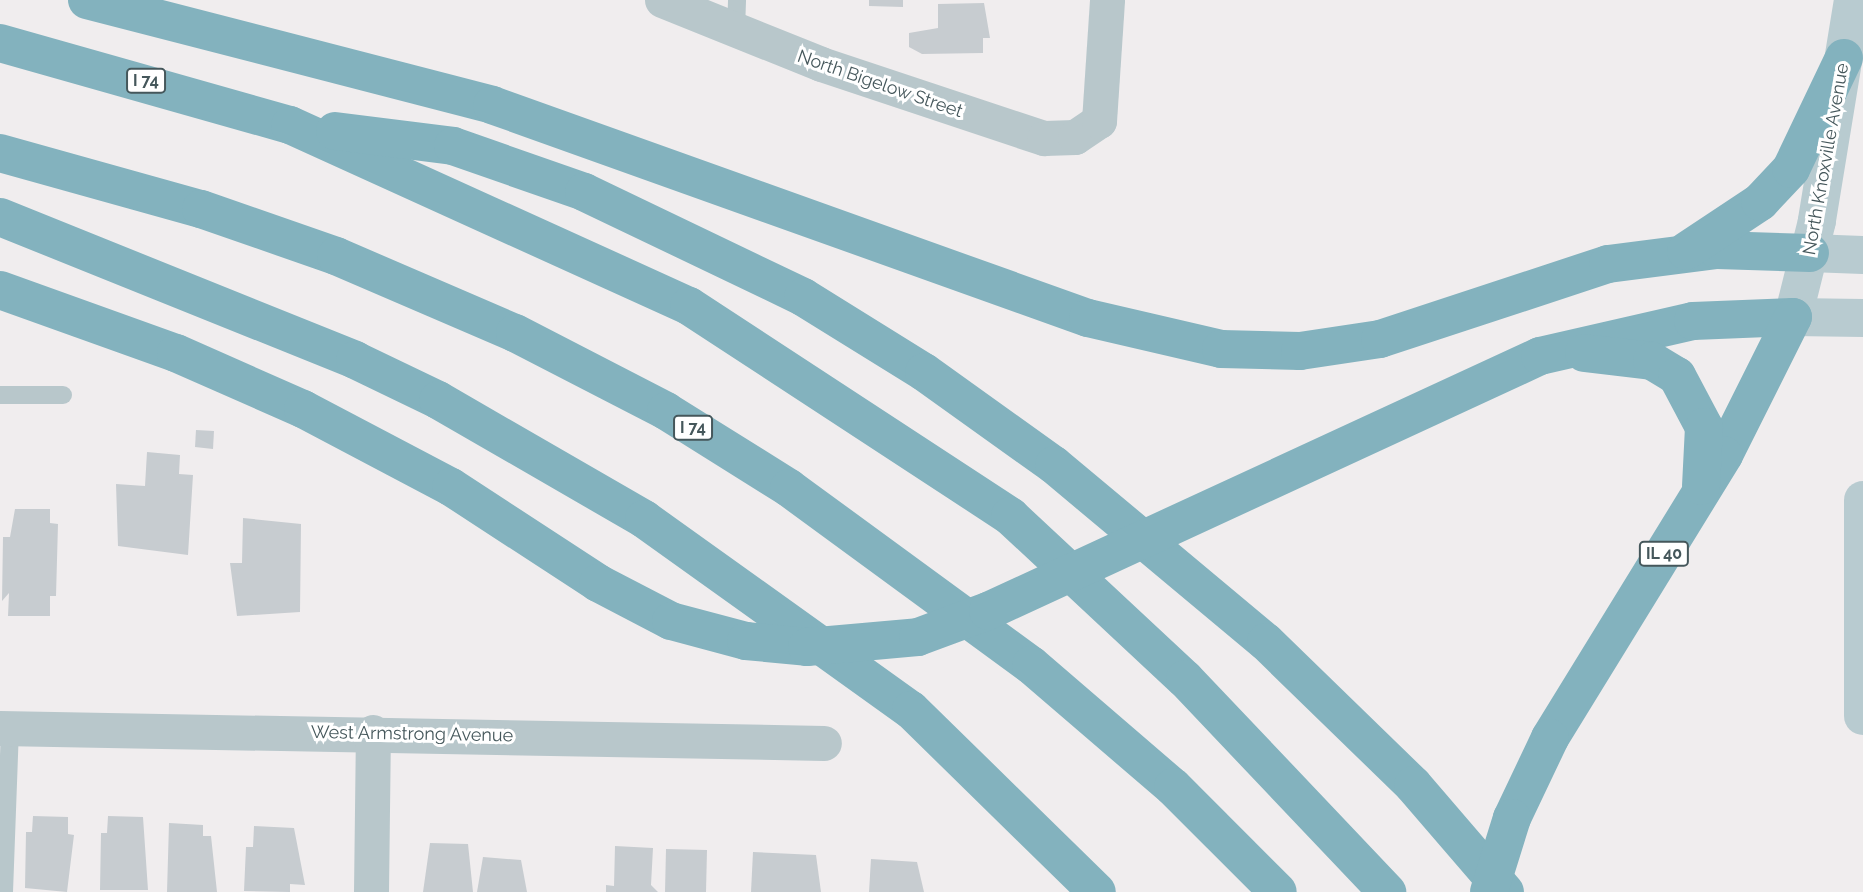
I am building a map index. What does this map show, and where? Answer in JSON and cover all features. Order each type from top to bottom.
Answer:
[{"type":"highway","points":[[87,0],[492,105],[984,282],[1180,342],[1255,351],[1346,346],[1418,328],[1571,272],[1682,253],[1810,253]]},
{"type":"highway","name":"I 74","points":[[0,43],[290,125],[689,306],[1010,516],[1185,679],[1387,892]]},
{"type":"highway","points":[[1682,253],[1760,202],[1791,169],[1844,58]]},
{"type":"highway","points":[[290,125],[453,145],[584,192],[803,297],[924,372],[1054,465],[1266,642],[1413,785],[1506,892]]},
{"type":"highway","name":"I 74","points":[[0,153],[201,209],[336,256],[503,327],[666,411],[789,488],[1031,665],[1181,795],[1278,892]]},
{"type":"highway","points":[[0,217],[355,360],[438,400],[644,519],[911,710],[1097,892]]},
{"type":"highway","points":[[0,290],[244,381],[451,487],[649,611],[746,641],[832,647],[918,637],[1207,509],[1540,356],[1693,321],[1793,317]]},
{"type":"highway","name":"IL 40","points":[[1489,892],[1526,785],[1776,361],[1793,317]]},
{"type":"highway","points":[[1540,356],[1606,352],[1652,361],[1677,376],[1704,427],[1706,461],[1698,496]]},
{"type":"main road","name":"North Knoxville Avenue","points":[[1793,317],[1810,253],[1853,0]]},
{"type":"main road","points":[[1810,253],[1863,255]]},
{"type":"main road","points":[[1793,317],[1863,318]]},
{"type":"main road","points":[[1862,515],[1863,716]]},
{"type":"street","name":"North Bigelow Street","points":[[662,0],[736,15],[1025,134],[1075,137],[1099,121],[1107,0]]},
{"type":"street","name":"West Armstrong Avenue","points":[[5,728],[373,732],[824,743]]},
{"type":"street","points":[[372,892],[373,732]]},
{"type":"lane","points":[[0,395],[63,395]]},
{"type":"lane","points":[[4,892],[5,728]]},
{"type":"building","points":[[869,0],[903,0],[903,7],[869,6]]},
{"type":"building","points":[[984,3],[990,38],[983,38],[983,53],[922,54],[909,47],[909,33],[938,28],[938,4]]},
{"type":"building","points":[[196,430],[214,431],[213,449],[195,447]]},
{"type":"building","points":[[147,452],[180,455],[179,474],[193,475],[188,555],[118,546],[116,484],[145,486]]},
{"type":"building","points":[[15,509],[50,509],[50,523],[58,524],[56,596],[50,596],[50,616],[8,616],[9,593],[2,601],[3,537],[10,537]]},
{"type":"building","points":[[243,518],[301,524],[300,612],[237,616],[230,563],[242,563]]},
{"type":"building","points":[[33,816],[68,817],[68,834],[74,835],[67,892],[25,888],[26,832],[32,832]]},
{"type":"building","points":[[108,816],[143,817],[148,890],[100,890],[101,833],[107,833]]},
{"type":"building","points":[[169,823],[203,825],[203,836],[211,836],[217,892],[167,892]]},
{"type":"building","points":[[254,826],[294,828],[305,885],[290,884],[290,892],[244,891],[246,847],[253,847]]},
{"type":"building","points":[[430,843],[468,844],[473,892],[423,892]]},
{"type":"building","points":[[615,846],[653,848],[651,885],[658,892],[606,892],[606,885],[614,886]]},
{"type":"building","points":[[666,849],[707,850],[706,892],[665,892]]},
{"type":"building","points":[[753,852],[816,855],[821,892],[751,892]]},
{"type":"building","points":[[483,857],[521,860],[527,892],[477,892]]},
{"type":"building","points":[[871,859],[917,862],[924,892],[869,892]]}]
